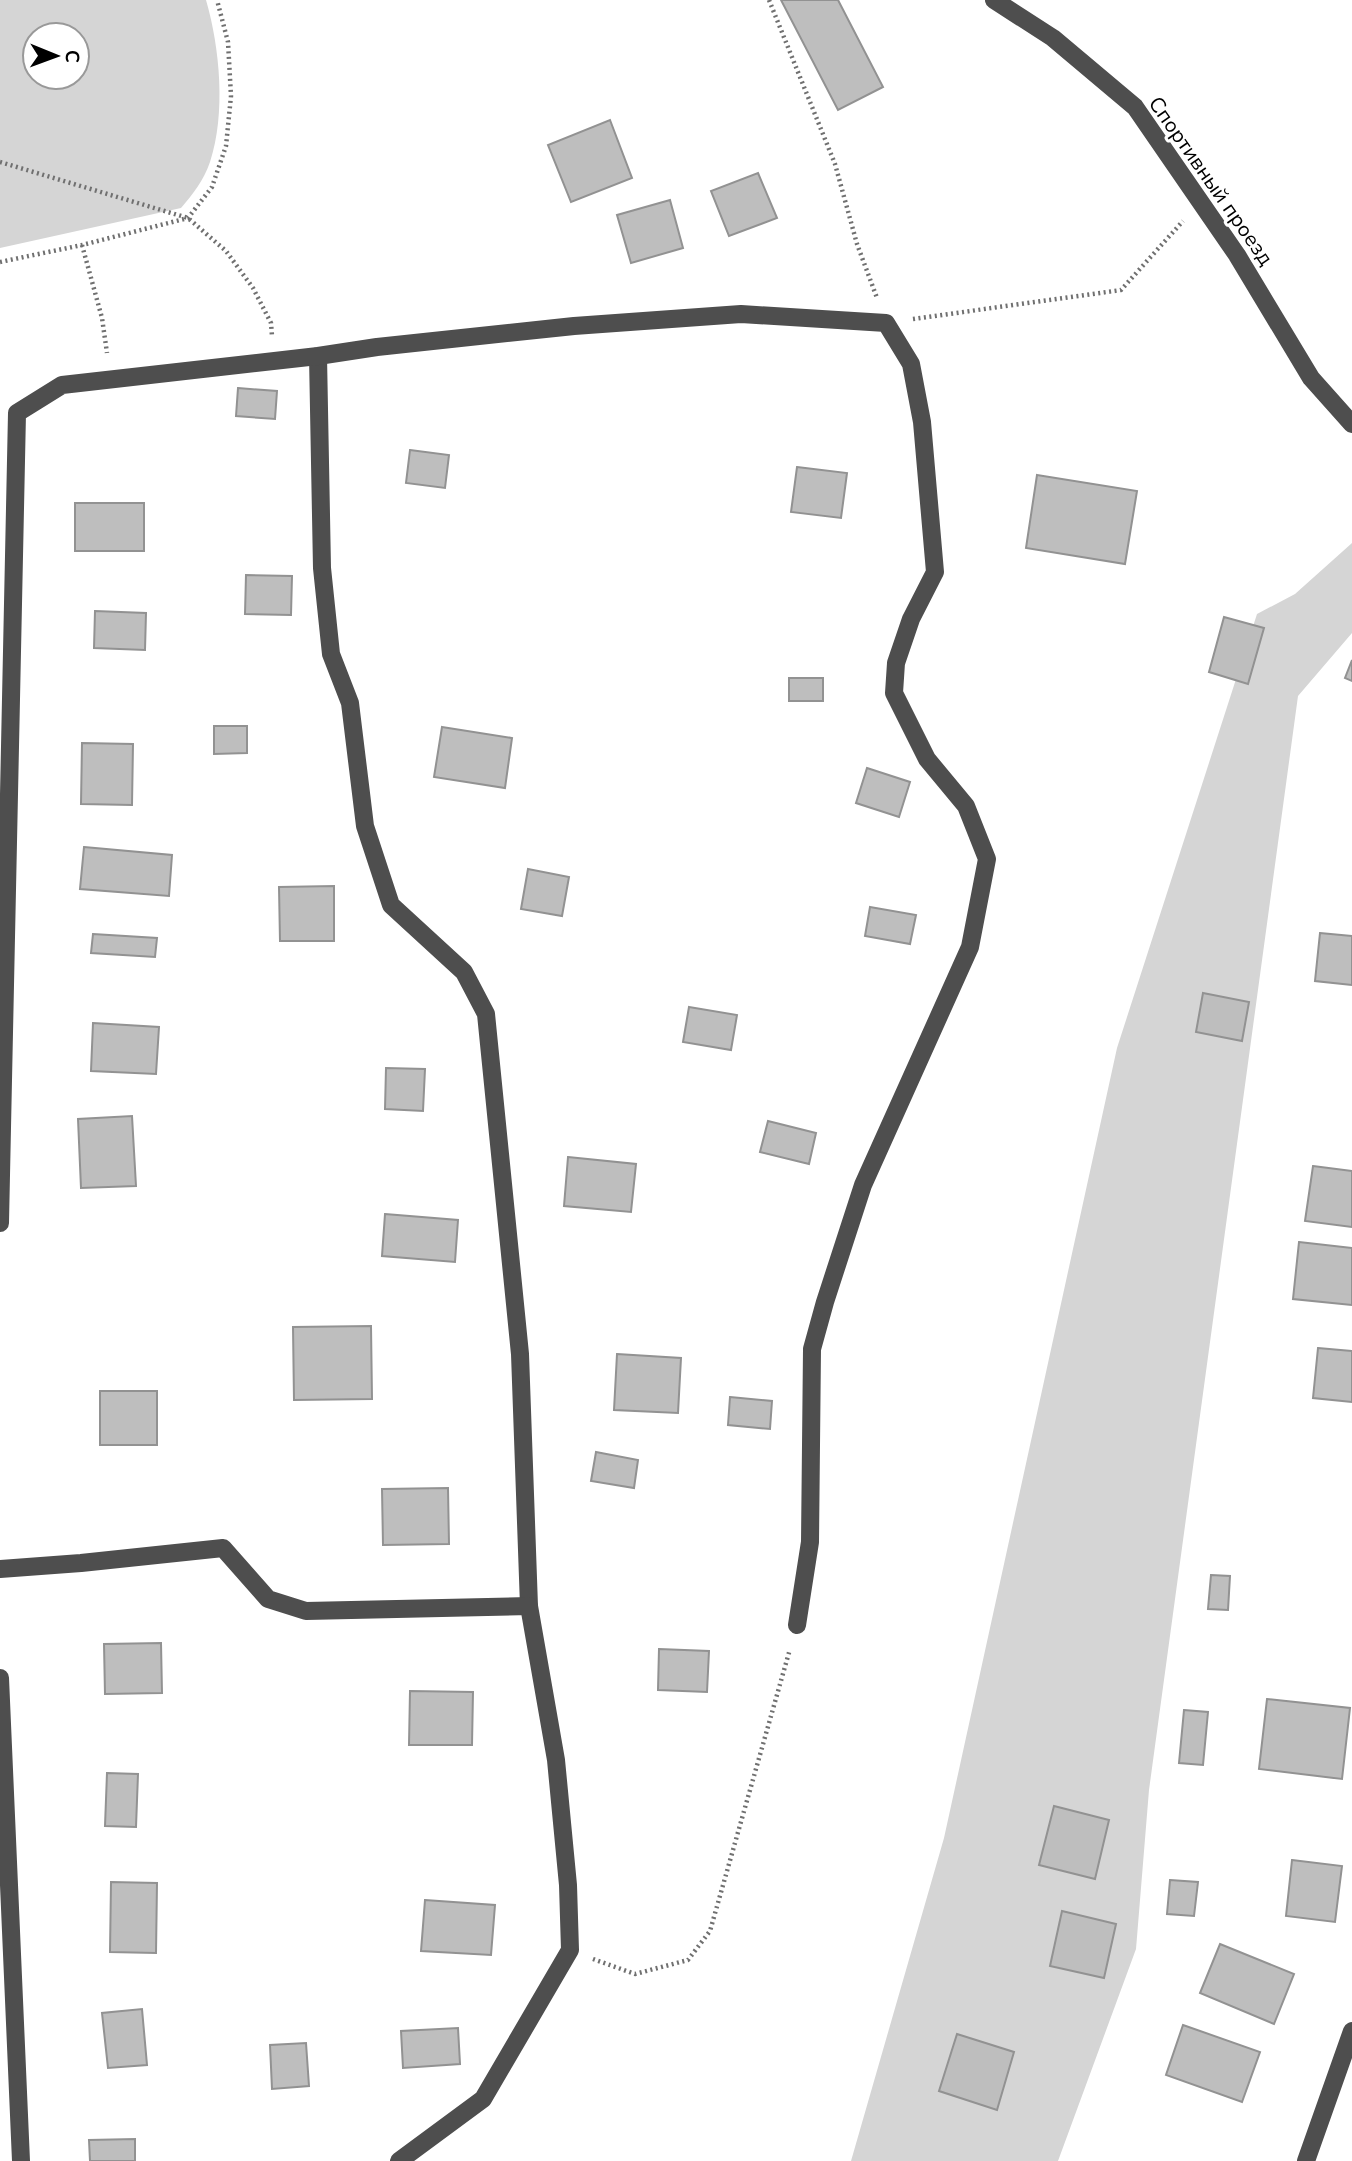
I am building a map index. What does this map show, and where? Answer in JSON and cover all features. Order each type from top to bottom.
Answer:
[{"type":"street","name":"Спортивный проезд","points":[[994,0],[1053,38],[1135,107],[1237,255],[1311,378],[1352,425]]},
{"type":"street","points":[[0,1223],[4,806],[17,413],[62,385],[574,326],[741,314],[886,323],[911,365],[922,422],[935,572],[911,619],[896,663],[894,693],[927,759],[966,806],[987,859],[970,947],[863,1185],[812,1349],[810,1542],[797,1625]]},
{"type":"street","points":[[318,356],[322,568],[331,654],[350,703],[365,826],[391,905],[464,972],[486,1014],[520,1354],[529,1606],[556,1760],[568,1885],[570,1950],[483,2099],[399,2161]]},
{"type":"street","points":[[0,1569],[223,1548],[268,1599],[306,1611],[529,1606]]},
{"type":"street","points":[[0,1678],[21,2161]]},
{"type":"street","points":[[1307,2161],[1352,2031]]},
{"type":"path","points":[[0,262],[82,245],[188,218],[212,187],[226,146],[231,96],[228,42],[217,0]]},
{"type":"path","points":[[769,0],[835,164],[857,244],[886,323],[1121,290],[1200,202]]},
{"type":"path","points":[[0,162],[188,218],[226,251],[253,288],[271,323],[274,362]]},
{"type":"path","points":[[82,245],[102,318],[110,380]]},
{"type":"path","points":[[570,1950],[635,1974],[688,1960],[710,1931],[797,1625]]},
{"type":"shaded area","points":[[0,0],[206,0],[218,60],[218,123],[208,169],[181,208],[0,248]]},
{"type":"shaded area","points":[[1352,543],[1352,633],[1298,696],[1149,1790],[1136,1949],[1058,2161],[851,2161],[944,1838],[1117,1048],[1257,614],[1295,594]]},
{"type":"building","points":[[781,0],[838,0],[883,87],[838,110]]},
{"type":"building","points":[[610,120],[632,178],[571,202],[548,145]]},
{"type":"building","points":[[758,173],[777,218],[729,236],[711,191]]},
{"type":"building","points":[[670,200],[683,248],[631,263],[617,215]]},
{"type":"building","points":[[238,388],[277,391],[275,419],[236,416]]},
{"type":"building","points":[[410,450],[449,455],[445,488],[406,483]]},
{"type":"building","points":[[797,467],[847,473],[841,518],[791,512]]},
{"type":"building","points":[[1037,475],[1137,491],[1125,564],[1026,548]]},
{"type":"building","points":[[75,503],[144,503],[144,551],[75,551]]},
{"type":"building","points":[[246,575],[292,576],[291,615],[245,614]]},
{"type":"building","points":[[95,611],[146,613],[145,650],[94,648]]},
{"type":"building","points":[[1224,617],[1264,628],[1248,684],[1209,672]]},
{"type":"building","points":[[1352,660],[1352,681],[1345,678]]},
{"type":"building","points":[[789,678],[823,678],[823,701],[789,701]]},
{"type":"building","points":[[214,726],[247,726],[247,753],[214,754]]},
{"type":"building","points":[[442,727],[512,738],[505,788],[434,777]]},
{"type":"building","points":[[82,743],[133,744],[132,805],[81,804]]},
{"type":"building","points":[[867,768],[910,782],[899,817],[856,803]]},
{"type":"building","points":[[84,847],[172,855],[169,896],[80,889]]},
{"type":"building","points":[[528,869],[569,877],[562,916],[521,909]]},
{"type":"building","points":[[334,886],[334,941],[280,941],[279,887]]},
{"type":"building","points":[[870,907],[916,915],[910,944],[865,936]]},
{"type":"building","points":[[1320,933],[1352,936],[1352,985],[1315,981]]},
{"type":"building","points":[[93,934],[157,938],[155,957],[91,953]]},
{"type":"building","points":[[1203,993],[1249,1002],[1242,1041],[1196,1032]]},
{"type":"building","points":[[689,1007],[737,1015],[731,1050],[683,1042]]},
{"type":"building","points":[[93,1023],[159,1027],[156,1074],[91,1071]]},
{"type":"building","points":[[386,1068],[425,1069],[423,1111],[385,1109]]},
{"type":"building","points":[[132,1116],[136,1186],[81,1188],[78,1119]]},
{"type":"building","points":[[768,1121],[816,1133],[809,1164],[760,1152]]},
{"type":"building","points":[[568,1157],[636,1164],[631,1212],[564,1206]]},
{"type":"building","points":[[1313,1166],[1352,1171],[1352,1227],[1305,1221]]},
{"type":"building","points":[[385,1214],[458,1220],[455,1262],[382,1256]]},
{"type":"building","points":[[1299,1242],[1352,1248],[1352,1305],[1293,1299]]},
{"type":"building","points":[[371,1326],[372,1399],[294,1400],[293,1327]]},
{"type":"building","points":[[1318,1348],[1352,1351],[1352,1402],[1313,1398]]},
{"type":"building","points":[[617,1354],[681,1358],[678,1413],[614,1410]]},
{"type":"building","points":[[100,1391],[157,1391],[157,1445],[100,1445]]},
{"type":"building","points":[[730,1397],[772,1401],[770,1429],[728,1425]]},
{"type":"building","points":[[596,1452],[638,1460],[634,1488],[591,1481]]},
{"type":"building","points":[[448,1488],[449,1544],[383,1545],[382,1489]]},
{"type":"building","points":[[1211,1575],[1230,1576],[1228,1610],[1208,1609]]},
{"type":"building","points":[[161,1643],[162,1693],[105,1694],[104,1644]]},
{"type":"building","points":[[659,1649],[709,1651],[707,1692],[658,1690]]},
{"type":"building","points":[[410,1691],[473,1692],[472,1745],[409,1745]]},
{"type":"building","points":[[1267,1699],[1350,1708],[1342,1779],[1259,1769]]},
{"type":"building","points":[[1184,1710],[1208,1712],[1203,1765],[1179,1763]]},
{"type":"building","points":[[107,1773],[138,1774],[136,1827],[105,1826]]},
{"type":"building","points":[[1054,1806],[1109,1820],[1095,1879],[1039,1865]]},
{"type":"building","points":[[1292,1860],[1342,1866],[1335,1922],[1286,1916]]},
{"type":"building","points":[[1170,1880],[1198,1882],[1194,1916],[1167,1914]]},
{"type":"building","points":[[111,1882],[157,1883],[156,1953],[110,1952]]},
{"type":"building","points":[[425,1900],[495,1905],[491,1955],[421,1951]]},
{"type":"building","points":[[1062,1911],[1116,1924],[1104,1978],[1050,1966]]},
{"type":"building","points":[[1220,1944],[1294,1974],[1274,2024],[1200,1993]]},
{"type":"building","points":[[142,2009],[147,2065],[108,2068],[102,2013]]},
{"type":"building","points":[[1183,2025],[1260,2052],[1242,2102],[1166,2075]]},
{"type":"building","points":[[458,2028],[460,2064],[403,2068],[401,2031]]},
{"type":"building","points":[[957,2034],[1014,2052],[997,2110],[939,2091]]},
{"type":"building","points":[[306,2043],[309,2086],[272,2089],[270,2045]]},
{"type":"building","points":[[135,2139],[135,2161],[90,2161],[89,2140]]}]
